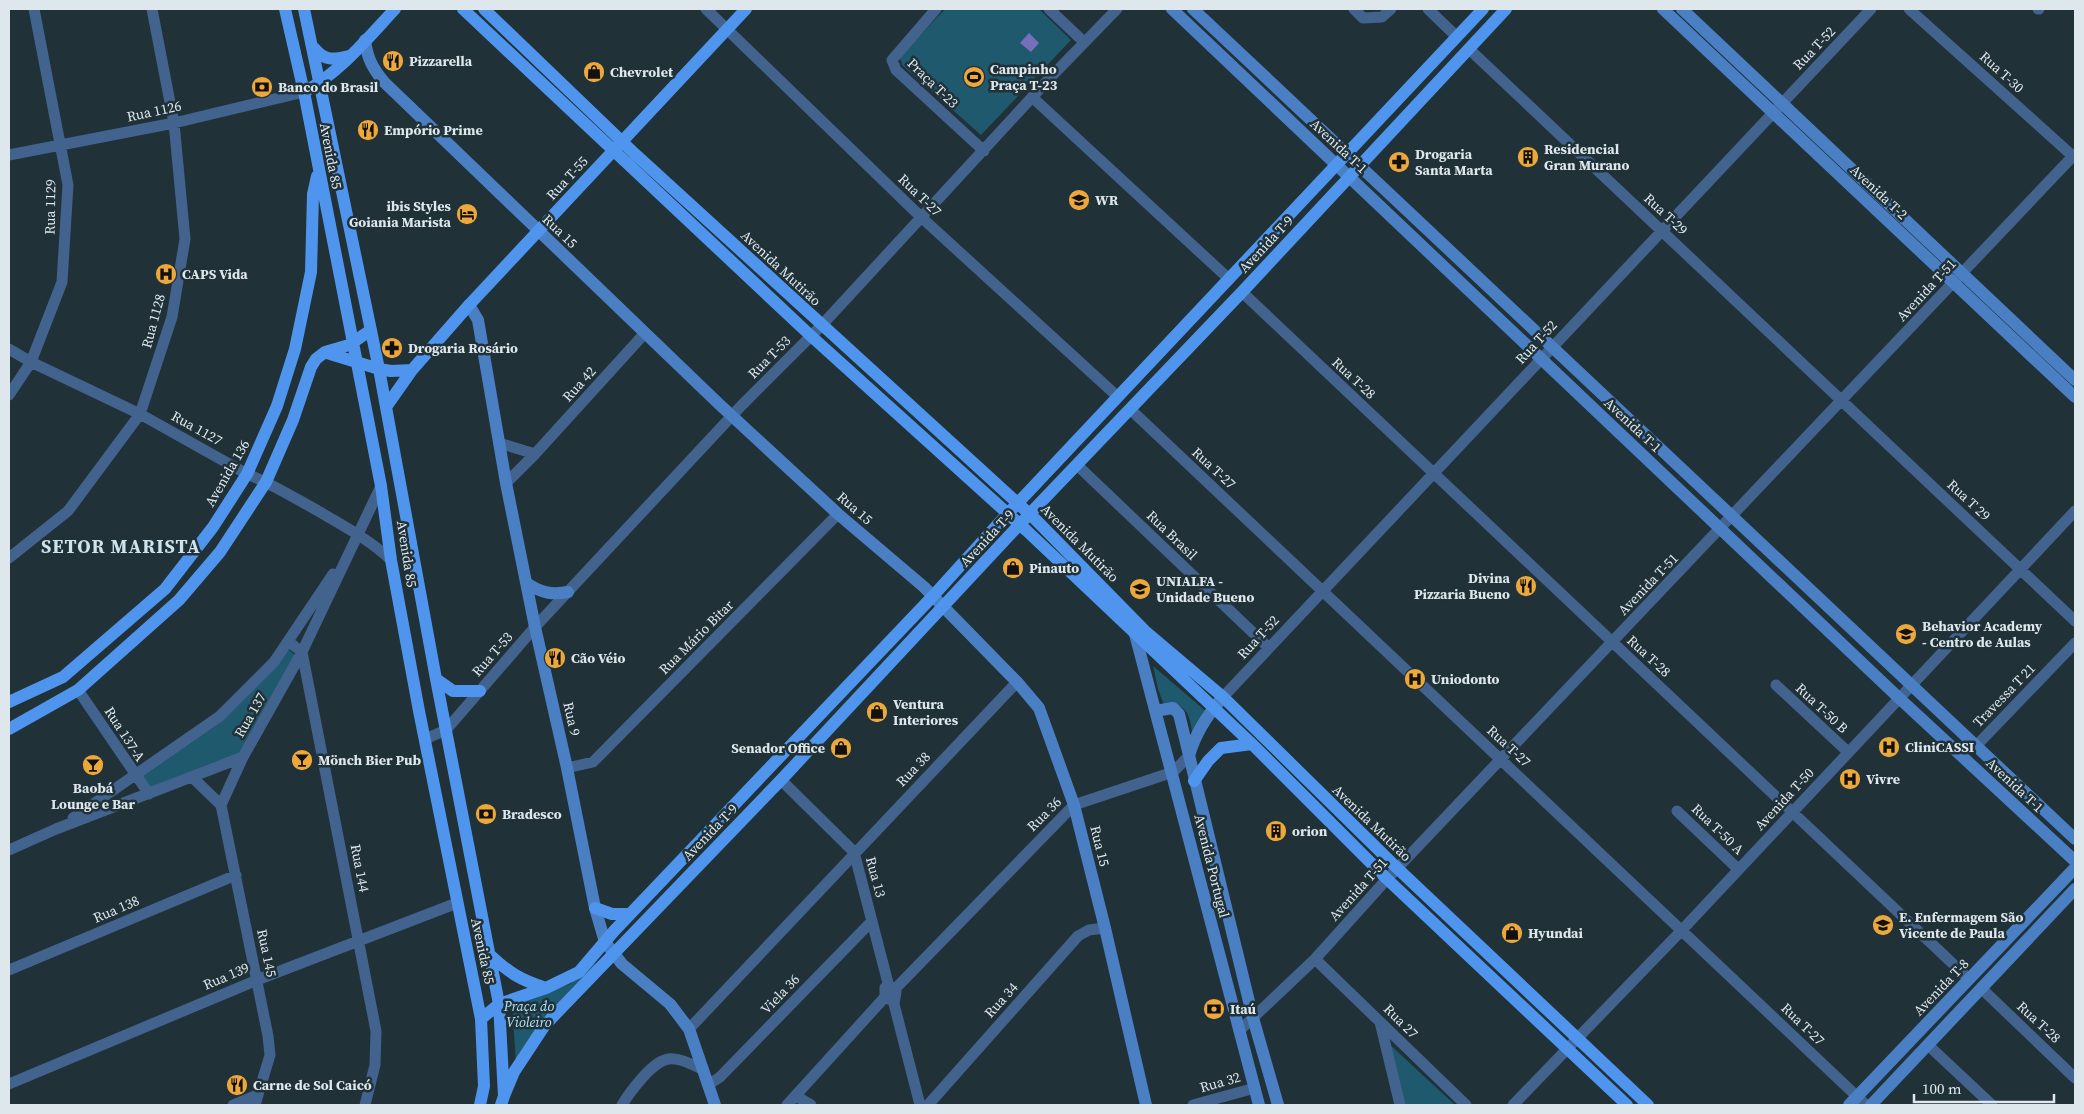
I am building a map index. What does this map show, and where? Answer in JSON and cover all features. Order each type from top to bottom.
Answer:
[{"type":"main road","name":"Avenida 85","points":[[285,9],[304,92],[381,486],[391,560],[481,1019],[484,1086],[480,1105]]},
{"type":"main road","name":"Avenida 85","points":[[304,9],[314,48],[379,369],[436,679],[499,1004],[503,1101]]},
{"type":"main road","points":[[304,92],[321,83],[352,55],[395,9]]},
{"type":"main road","name":"Avenida Mutirão","points":[[463,9],[1030,514],[1145,631],[1223,697],[1397,868],[1648,1105]]},
{"type":"main road","name":"Avenida Mutirão","points":[[484,9],[618,146],[811,336],[1019,525],[1214,708],[1386,880],[1627,1105]]},
{"type":"main road","name":"Rua T-55","points":[[386,407],[412,370],[469,305],[726,28],[746,9]]},
{"type":"main road","name":"Avenida T-1","points":[[1172,9],[1899,698],[2075,861]]},
{"type":"main road","name":"Avenida T-1","points":[[1193,9],[2075,839]]},
{"type":"main road","name":"Avenida T-9","points":[[481,1019],[499,1004],[546,988],[579,972],[630,914],[933,596],[1007,514],[1483,9]]},
{"type":"main road","name":"Avenida T-9","points":[[503,1101],[514,1072],[545,1026],[781,780],[1019,525],[1242,292],[1506,9]]},
{"type":"main road","name":"Avenida T-2","points":[[1663,9],[1777,108],[1958,279],[2075,397]]},
{"type":"main road","name":"Avenida T-2","points":[[1682,9],[1777,108]]},
{"type":"main road","name":"Rua 15","points":[[365,40],[366,54],[372,68],[384,82],[645,333],[838,514],[933,596],[1017,682],[1039,708],[1074,805],[1146,1105]]},
{"type":"main road","points":[[314,48],[318,54],[329,59],[352,55]]},
{"type":"main road","name":"Avenida 136","points":[[9,702],[63,677],[165,589],[213,527],[248,474],[277,406],[295,349],[311,272],[313,194],[318,168]]},
{"type":"main road","name":"Avenida T-2","points":[[1958,279],[2075,380]]},
{"type":"main road","name":"Rua 9","points":[[469,305],[478,320],[506,483],[528,584],[535,627],[567,768],[595,908],[605,942],[613,954],[670,1004],[689,1029],[715,1105]]},
{"type":"main road","points":[[9,729],[78,690],[179,600],[220,552],[266,482],[293,420],[311,367],[316,359],[325,352],[343,348],[371,330]]},
{"type":"main road","points":[[325,352],[379,369],[391,371],[412,370]]},
{"type":"main road","points":[[528,584],[537,590],[553,595],[568,592]]},
{"type":"main road","name":"Avenida Portugal","points":[[1135,634],[1173,772],[1259,1105]]},
{"type":"main road","points":[[436,679],[453,691],[480,691]]},
{"type":"main road","name":"Rua 36","points":[[1189,756],[1193,743],[1214,708],[1223,697]]},
{"type":"main road","name":"Avenida Portugal","points":[[1156,713],[1173,708],[1179,714],[1253,1018],[1278,1105]]},
{"type":"main road","points":[[1194,781],[1208,761],[1221,748],[1252,744]]},
{"type":"main road","name":"Avenida T-8","points":[[1857,1102],[2075,868]]},
{"type":"main road","points":[[1871,1105],[2075,889]]},
{"type":"main road","points":[[595,908],[612,914],[630,914]]},
{"type":"main road","points":[[489,954],[512,975],[525,982],[546,988]]},
{"type":"street","name":"Rua 1129","points":[[9,395],[31,362],[62,282],[68,185],[34,9]]},
{"type":"street","name":"Rua 1128","points":[[9,558],[68,511],[140,414],[172,317],[185,239],[174,122],[152,9]]},
{"type":"street","name":"Rua T-27","points":[[706,9],[921,217],[1118,398]]},
{"type":"street","name":"Praça T-23","points":[[936,9],[892,60],[896,70],[984,151]]},
{"type":"street","points":[[1050,9],[1084,42]]},
{"type":"street","name":"Rua T-53","points":[[446,730],[535,627],[733,415],[821,326],[1032,97],[1118,9]]},
{"type":"street","points":[[1354,9],[1363,18],[1382,18],[1391,9]]},
{"type":"street","points":[[1428,9],[1457,37]]},
{"type":"street","name":"Rua T-52","points":[[1223,697],[1872,9]]},
{"type":"street","name":"Rua T-30","points":[[1909,9],[2075,156]]},
{"type":"street","name":"Rua T-29","points":[[1469,49],[1842,401]]},
{"type":"street","name":"Rua 1126","points":[[9,155],[174,122],[304,92]]},
{"type":"street","points":[[1032,97],[1229,279]]},
{"type":"street","name":"Avenida T-51","points":[[1239,1031],[1315,959],[1397,868],[2075,156]]},
{"type":"street","name":"Rua T-28","points":[[1242,292],[1970,979]]},
{"type":"street","name":"Rua 42","points":[[506,483],[535,454],[645,333]]},
{"type":"street","name":"Rua 1127","points":[[9,349],[31,362],[140,414],[248,474],[266,482],[358,535],[381,550],[391,560]]},
{"type":"street","name":"Rua T 29","points":[[1842,401],[2075,621]]},
{"type":"street","name":"Rua T-27","points":[[1130,409],[1682,930],[1857,1102]]},
{"type":"street","points":[[499,443],[535,454]]},
{"type":"street","name":"Rua Brasil","points":[[1077,465],[1268,648]]},
{"type":"street","name":"Rua 137","points":[[9,850],[56,829],[243,757],[302,652],[381,486]]},
{"type":"street","name":"Avenida T-50","points":[[1513,1105],[1682,930],[2075,511]]},
{"type":"street","name":"Rua Mário Bitar","points":[[567,768],[593,762],[838,514]]},
{"type":"street","name":"Rua 137","points":[[56,829],[220,716],[274,662],[358,535]]},
{"type":"street","points":[[289,642],[302,652]]},
{"type":"street","name":"Travessa T 21","points":[[1976,746],[2075,642]]},
{"type":"street","name":"Rua 144","points":[[302,652],[376,1032],[374,1065],[365,1105]]},
{"type":"street","name":"Rua 38","points":[[689,1029],[854,852],[1017,682]]},
{"type":"street","name":"Rua T-50 B","points":[[1776,685],[1848,752]]},
{"type":"street","name":"Rua 137-A","points":[[78,690],[149,794]]},
{"type":"street","points":[[425,739],[446,730]]},
{"type":"street","name":"Rua 36","points":[[787,1105],[891,992],[1074,805],[1173,772],[1189,756]]},
{"type":"street","points":[[192,777],[221,805],[243,757]]},
{"type":"street","name":"Rua 13","points":[[781,780],[854,852],[920,1105]]},
{"type":"street","name":"Rua 145","points":[[221,805],[257,980],[270,1056],[256,1100]]},
{"type":"street","name":"Rua T-50 A","points":[[1678,811],[1738,869]]},
{"type":"street","points":[[831,877],[847,870],[859,872]]},
{"type":"street","name":"Rua 138","points":[[9,970],[236,875]]},
{"type":"street","name":"Rua 139","points":[[9,1084],[257,980],[359,939],[457,903]]},
{"type":"street","name":"Viela 36","points":[[708,1085],[720,1077],[872,920]]},
{"type":"street","name":"Rua 34","points":[[928,1105],[1078,936],[1090,930],[1105,928]]},
{"type":"street","name":"Rua 27","points":[[1315,959],[1466,1105]]},
{"type":"street","name":"Rua T-28","points":[[1981,988],[2075,1078]]},
{"type":"street","points":[[1380,1020],[1400,1105]]},
{"type":"street","points":[[1928,1045],[1992,1105]]},
{"type":"street","points":[[622,1105],[630,1091],[656,1063],[664,1059],[675,1058],[702,1069]]},
{"type":"street","name":"Rua 32","points":[[1193,1105],[1255,1088]]},
{"type":"street","points":[[796,1096],[811,1105]]},
{"type":"street","points":[[233,1105],[256,1100]]},
{"type":"green space","points":[[945,9],[1039,9],[1071,40],[981,135],[902,65],[900,57]]},
{"type":"green space","points":[[288,649],[295,655],[242,755],[148,792],[141,776],[225,717]]},
{"type":"green space","points":[[1153,666],[1208,713],[1193,738],[1187,712],[1179,706],[1172,704],[1164,705]]},
{"type":"green space","name":"Praça do Violeiro","points":[[593,961],[596,965],[516,1063],[512,1004],[570,984]]},
{"type":"green space","points":[[1386,1041],[1455,1105],[1403,1105]]},
{"type":"shaded area","points":[[1029,33],[1039,43],[1031,52],[1020,43]]},
{"type":"place","name":"Pizzarella","points":[[393,61]]},
{"type":"place","name":"Chevrolet","points":[[594,72]]},
{"type":"place","name":"Campinho Praça T-23","points":[[974,77]]},
{"type":"place","name":"Banco do Brasil","points":[[262,87]]},
{"type":"place","name":"Empório Prime","points":[[368,130]]},
{"type":"place","name":"Residencial Gran Murano","points":[[1528,157]]},
{"type":"place","name":"Drogaria Santa Marta","points":[[1399,162]]},
{"type":"place","name":"WR","points":[[1079,200]]},
{"type":"place","name":"ibis Styles Goiania Marista","points":[[467,214]]},
{"type":"place","name":"CAPS Vida","points":[[166,274]]},
{"type":"place","name":"Drogaria Rosário","points":[[392,348]]},
{"type":"place","name":"Pinauto","points":[[1013,568]]},
{"type":"place","name":"Divina Pizzaria Bueno","points":[[1526,586]]},
{"type":"place","name":"UNIALFA - Unidade Bueno","points":[[1140,589]]},
{"type":"place","name":"Behavior Academy - Centro de Aulas","points":[[1906,634]]},
{"type":"place","name":"Cão Véio","points":[[555,658]]},
{"type":"place","name":"Uniodonto","points":[[1415,679]]},
{"type":"place","name":"Ventura Interiores","points":[[877,712]]},
{"type":"place","name":"CliniCASSI","points":[[1889,747]]},
{"type":"place","name":"Senador Office","points":[[841,748]]},
{"type":"place","name":"Mönch Bier Pub","points":[[302,760]]},
{"type":"place","name":"Baobá Lounge e Bar","points":[[93,765]]},
{"type":"place","name":"Vivre","points":[[1850,779]]},
{"type":"place","name":"Bradesco","points":[[486,814]]},
{"type":"place","name":"orion","points":[[1276,831]]},
{"type":"place","name":"E. Enfermagem São Vicente de Paula","points":[[1883,925]]},
{"type":"place","name":"Hyundai","points":[[1512,933]]},
{"type":"place","name":"Itaú","points":[[1214,1009]]},
{"type":"place","name":"Carne de Sol Caicó","points":[[237,1085]]},
{"type":"district","name":"SETOR MARISTA","points":[[121,546]]}]
